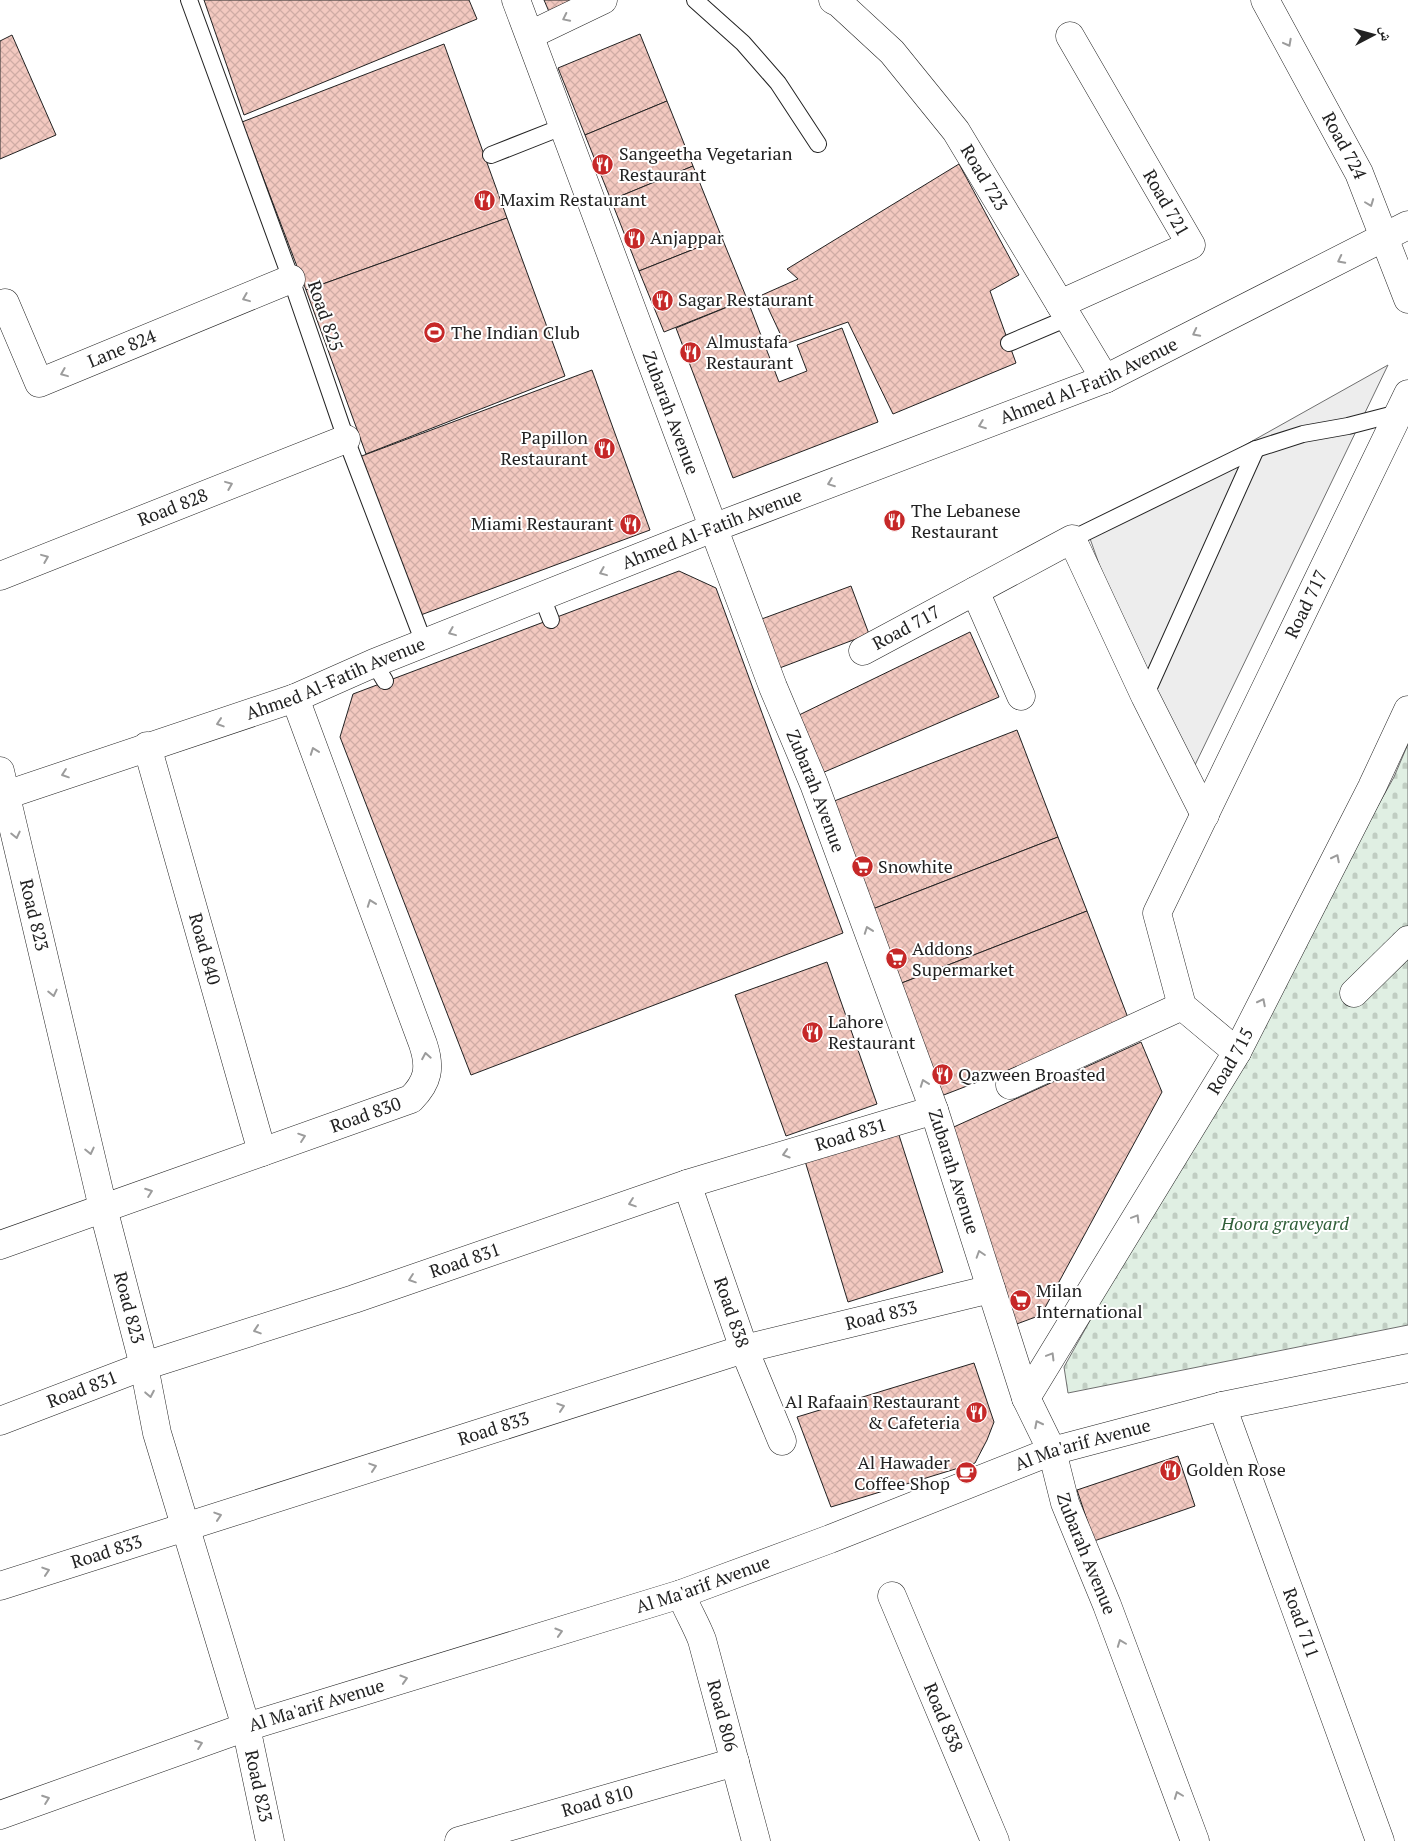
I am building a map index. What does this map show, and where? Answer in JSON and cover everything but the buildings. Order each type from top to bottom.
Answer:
[{"type":"street","name":"Zubarah Avenue","points":[[516,0],[773,687],[814,784],[934,1110],[1026,1398],[1052,1451],[1066,1503],[1107,1605],[1195,1841]]},
{"type":"street","points":[[530,35],[603,0]]},
{"type":"street","name":"Road 724","points":[[1265,0],[1359,173],[1408,299]]},
{"type":"street","name":"Road 723","points":[[839,1],[892,52],[956,131],[1105,379]]},
{"type":"street","name":"Road 721","points":[[1064,311],[1191,245],[1070,36]]},
{"type":"street","name":"Ahmed Al-Fatih Avenue","points":[[2,787],[147,746],[379,672],[424,644],[546,609],[713,528],[1105,379],[1408,225]]},
{"type":"street","name":"Lane 824","points":[[0,305],[5,302],[39,383],[291,279]]},
{"type":"street","name":"Road 717","points":[[1182,1006],[1157,913],[1403,403]]},
{"type":"street","name":"Road 828","points":[[0,576],[346,439]]},
{"type":"street","points":[[1072,540],[1145,696],[1205,815]]},
{"type":"street","name":"Road 717","points":[[863,651],[1072,540]]},
{"type":"street","points":[[975,591],[1021,696]]},
{"type":"street","name":"Road 830","points":[[0,1245],[411,1099],[420,1090],[428,1068],[427,1056],[295,698]]},
{"type":"street","name":"Road 715","points":[[1026,1398],[1237,1052],[1372,788],[1408,710]]},
{"type":"street","name":"Road 840","points":[[147,746],[262,1152]]},
{"type":"street","name":"Road 823","points":[[2,787],[103,1208],[144,1366],[157,1433],[246,1728],[270,1841]]},
{"type":"street","points":[[1354,993],[1408,940]]},
{"type":"street","points":[[1010,1085],[1182,1006],[1237,1052]]},
{"type":"street","name":"Road 831","points":[[0,1421],[144,1366],[354,1298],[686,1184],[934,1110]]},
{"type":"street","name":"Road 838","points":[[686,1184],[744,1349],[782,1441]]},
{"type":"street","name":"Road 833","points":[[0,1586],[744,1349],[991,1289]]},
{"type":"street","name":"Al Ma'arif Avenue","points":[[0,1816],[246,1728],[681,1594],[830,1539],[1052,1451],[1222,1406],[1408,1368]]},
{"type":"street","name":"Road 711","points":[[1222,1406],[1380,1841]]},
{"type":"street","name":"Road 806","points":[[681,1594],[686,1609],[696,1624],[702,1640],[756,1841]]},
{"type":"street","name":"Road 838","points":[[892,1596],[995,1841]]},
{"type":"street","name":"Road 810","points":[[460,1841],[735,1762]]},
{"type":"lane","name":"Road 825","points":[[189,0],[291,279],[346,439],[424,644]]},
{"type":"lane","points":[[695,0],[743,43],[778,82],[818,144]]},
{"type":"lane","points":[[491,155],[562,127]]},
{"type":"lane","points":[[1009,343],[1064,311]]},
{"type":"lane","points":[[1072,540],[1256,449],[1303,434],[1348,426],[1403,403]]},
{"type":"lane","points":[[1145,696],[1256,449]]},
{"type":"green space","name":"Hoora graveyard","points":[[1408,744],[1408,1325],[1068,1393],[1064,1367],[1394,777]]},
{"type":"shaded area","points":[[1388,365],[1181,794],[1088,533]]},
{"type":"place","name":"Sangeetha Vegetarian Restaurant","points":[[603,164]]},
{"type":"place","name":"Maxim Restaurant","points":[[484,200]]},
{"type":"place","name":"Anjappar","points":[[634,238]]},
{"type":"place","name":"Sagar Restaurant","points":[[662,300]]},
{"type":"place","name":"The Indian Club","points":[[435,333]]},
{"type":"place","name":"Almustafa Restaurant","points":[[690,352]]},
{"type":"place","name":"Papillon Restaurant","points":[[604,448]]},
{"type":"place","name":"The Lebanese Restaurant","points":[[895,521]]},
{"type":"place","name":"Miami Restaurant","points":[[630,524]]},
{"type":"place","name":"Snowhite","points":[[862,867]]},
{"type":"place","name":"Addons Supermarket","points":[[896,959]]},
{"type":"place","name":"Lahore Restaurant","points":[[812,1032]]},
{"type":"place","name":"Qazween Broasted","points":[[942,1075]]},
{"type":"place","name":"Milan International","points":[[1020,1301]]},
{"type":"place","name":"Al Rafaain Restaurant & Cafeteria","points":[[976,1412]]},
{"type":"place","name":"Golden Rose","points":[[1170,1470]]},
{"type":"place","name":"Al Hawader Coffee Shop","points":[[966,1473]]}]
